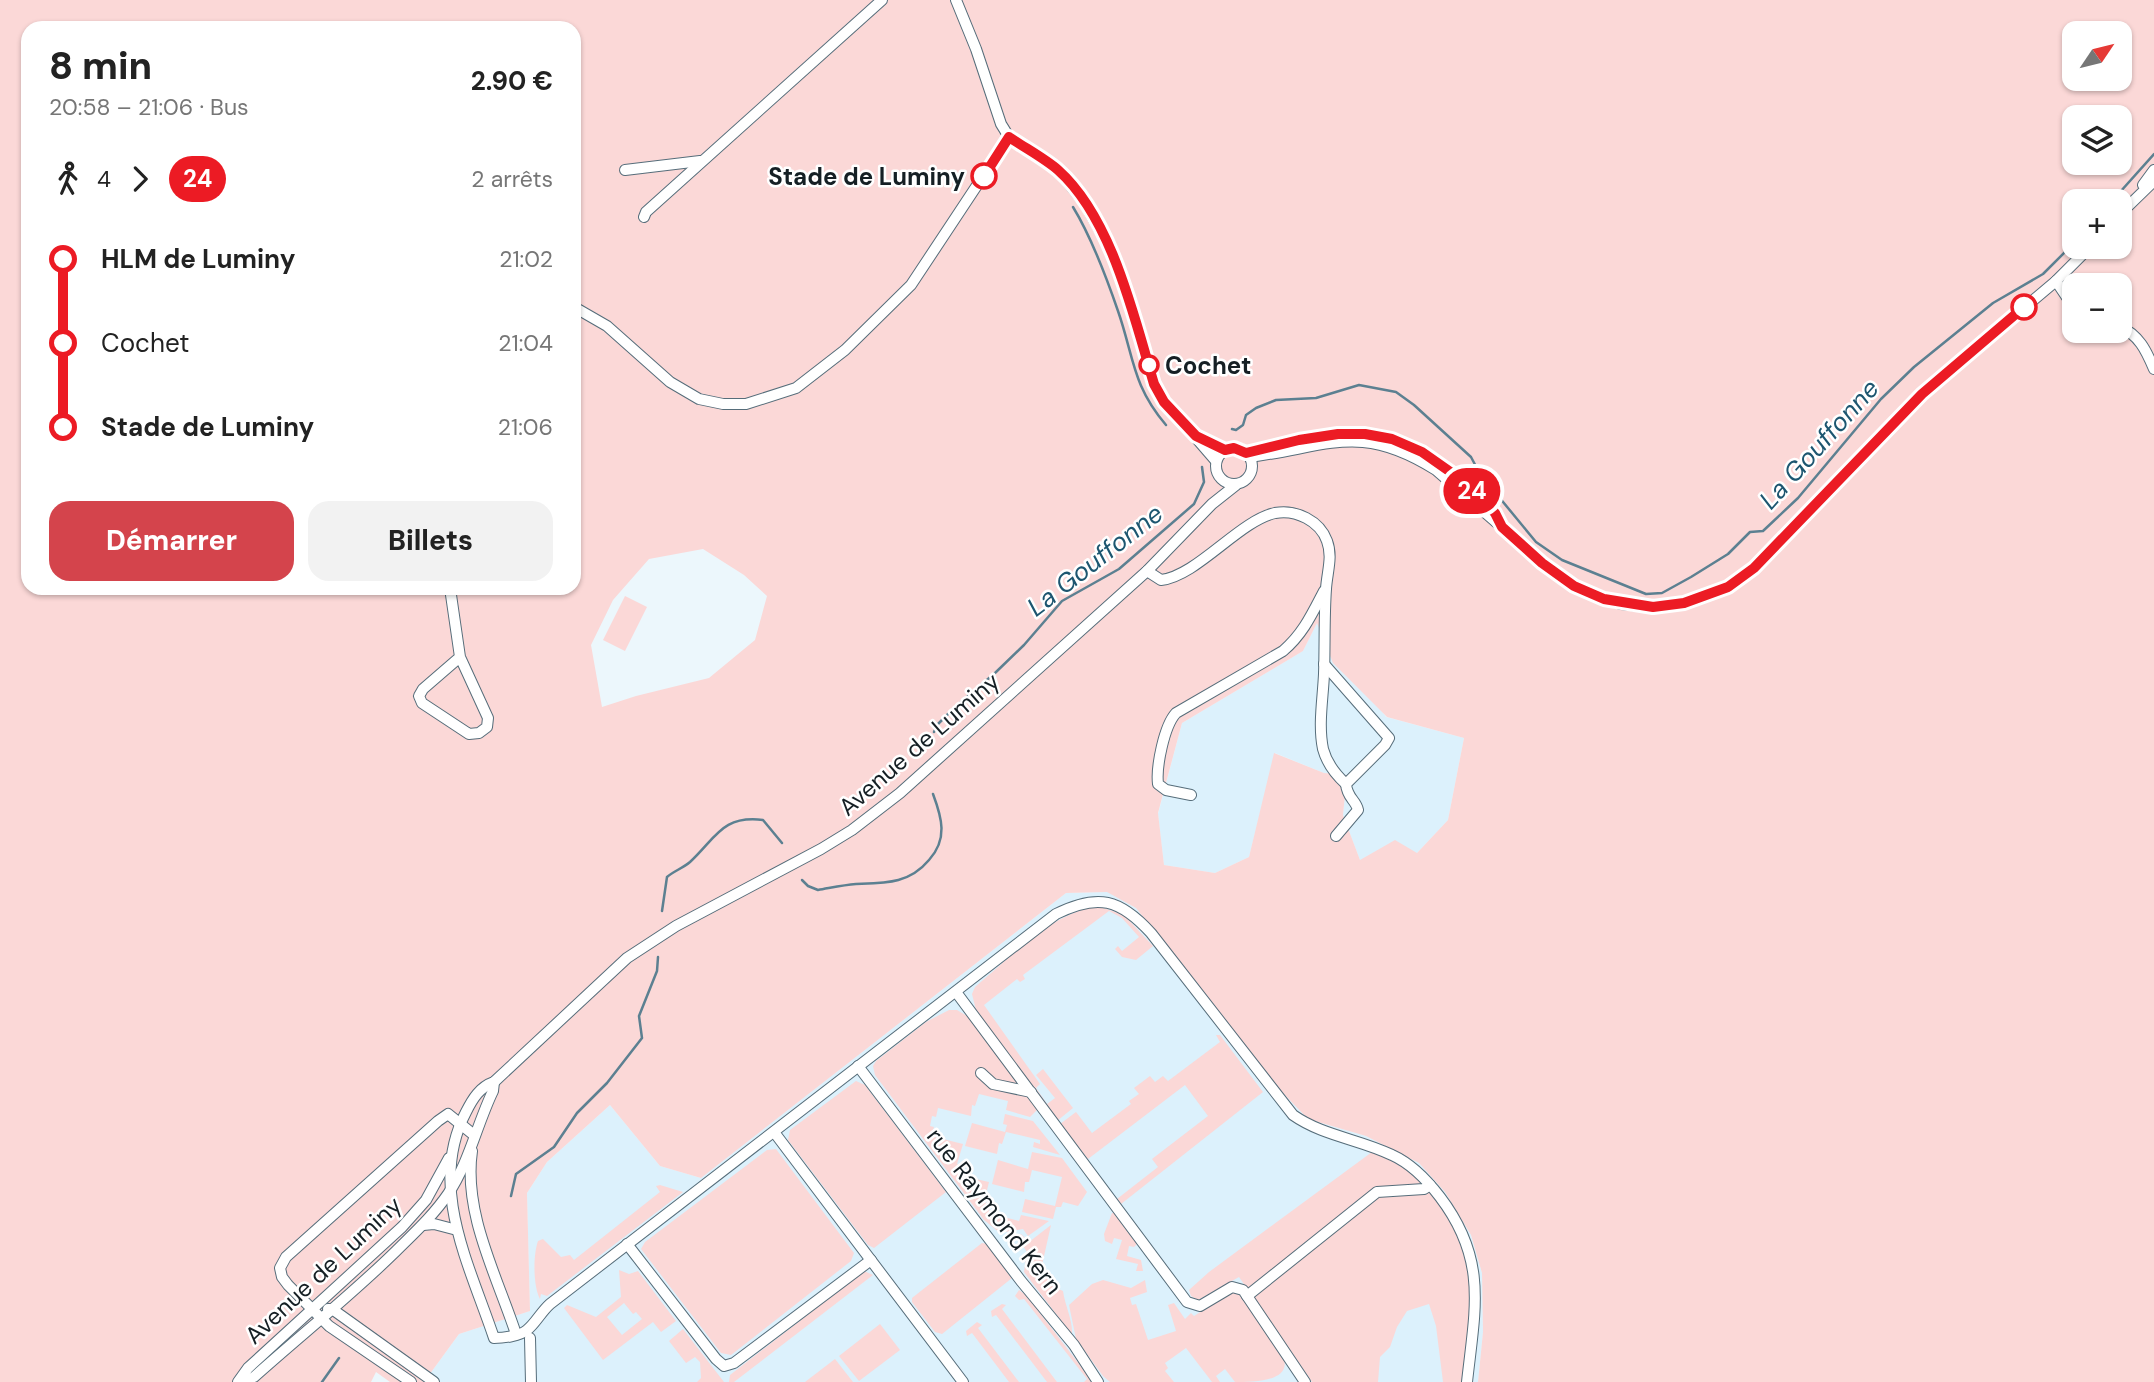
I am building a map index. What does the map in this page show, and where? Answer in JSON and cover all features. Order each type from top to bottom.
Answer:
[{"type":"street","points":[[644,217],[646,212],[700,161],[882,0]]},
{"type":"street","points":[[956,0],[1001,124],[1009,137],[1058,170],[1094,218],[1113,256],[1154,384],[1164,402],[1216,461],[1216,471],[1220,479],[1227,484],[1236,485],[1248,478],[1252,470],[1277,454]]},
{"type":"street","points":[[581,311],[607,326],[670,382],[699,398],[723,404],[746,404],[796,388],[845,350],[911,285],[1009,137]]},
{"type":"street","points":[[625,170],[700,161]]},
{"type":"street","points":[[2137,197],[2154,170]]},
{"type":"street","points":[[2132,202],[2154,181]]},
{"type":"street","points":[[1249,457],[1340,441],[1364,441],[1387,446],[1436,470],[1542,563],[1574,586],[1604,599],[1629,605],[1653,607],[1684,603],[1728,587],[1754,568],[1922,394],[2056,281],[2078,259]]},
{"type":"street","points":[[2056,281],[2062,290]]},
{"type":"street","points":[[2132,333],[2140,340],[2154,369]]},
{"type":"street","points":[[1196,436],[1225,450],[1238,449],[1249,457],[1252,470]]},
{"type":"street","points":[[1216,461],[1225,450]]},
{"type":"street","name":"Avenue de Luminy","points":[[1212,504],[1220,479]]},
{"type":"street","name":"Avenue de Luminy","points":[[474,1135],[470,1167],[474,1208],[516,1334],[509,1338],[494,1338],[457,1230],[450,1191],[453,1149],[460,1123],[483,1086],[494,1082],[627,958],[676,926],[821,849],[870,817],[1147,571],[1212,504],[1236,485]]},
{"type":"street","points":[[1147,571],[1161,580],[1169,579],[1264,517],[1286,513],[1306,517],[1327,538],[1331,558],[1326,587],[1321,733],[1328,762],[1346,784],[1347,792],[1358,810],[1336,836]]},
{"type":"street","points":[[1191,795],[1166,790],[1158,784],[1161,755],[1171,718],[1289,646],[1303,631],[1326,587]]},
{"type":"street","points":[[451,595],[460,657],[488,718],[487,727],[474,735],[422,703],[419,696],[423,688],[460,657]]},
{"type":"street","points":[[1324,664],[1389,738],[1346,784]]},
{"type":"street","points":[[516,1334],[528,1330],[540,1312],[1056,914],[1074,905],[1092,901],[1110,902],[1128,911],[1151,933],[1293,1115],[1321,1132],[1394,1156],[1417,1171],[1430,1185],[1461,1229],[1475,1275],[1476,1300],[1467,1382]]},
{"type":"street","points":[[956,992],[1187,1302],[1200,1306],[1232,1287],[1238,1287],[1247,1296],[1305,1382]]},
{"type":"street","name":"rue Raymond Kern","points":[[858,1066],[1021,1281],[1074,1345],[1098,1382]]},
{"type":"street","points":[[981,1073],[993,1084],[1031,1092]]},
{"type":"street","name":"Avenue de Luminy","points":[[240,1382],[254,1377],[423,1225],[450,1191],[493,1091],[494,1082]]},
{"type":"street","points":[[411,1382],[321,1319],[282,1277],[280,1268],[286,1257],[448,1114],[474,1135]]},
{"type":"street","points":[[774,1132],[963,1382]]},
{"type":"street","name":"Avenue de Luminy","points":[[240,1382],[248,1368],[402,1227],[426,1200],[453,1149]]},
{"type":"street","points":[[1247,1296],[1377,1192],[1424,1189],[1430,1185]]},
{"type":"street","name":"Avenue de Luminy","points":[[423,1225],[434,1224],[457,1230]]},
{"type":"street","points":[[627,1244],[724,1366],[734,1363],[871,1260]]},
{"type":"street","points":[[482,1304],[503,1297]]},
{"type":"street","points":[[313,1308],[332,1309],[435,1382]]},
{"type":"street","points":[[530,1338],[531,1382]]},
{"type":"shaded area","points":[[0,0],[2154,0],[2154,1382],[1478,1382],[1483,1332],[1482,1273],[1471,1235],[1445,1192],[1419,1163],[1366,1136],[1308,1119],[1280,1090],[1136,908],[1107,892],[1066,893],[701,1178],[660,1166],[610,1105],[547,1162],[527,1193],[530,1311],[459,1334],[424,1382],[390,1382],[376,1372],[371,1382],[0,1382]],"holes":[[[703,549],[744,575],[767,596],[755,640],[709,678],[602,707],[591,645],[613,600],[649,559]],[[1317,623],[1333,663],[1387,717],[1464,738],[1448,820],[1417,853],[1395,840],[1360,860],[1343,815],[1347,775],[1324,773],[1274,753],[1249,857],[1215,873],[1164,865],[1158,813],[1182,723],[1303,651]]]},
{"type":"shaded area","points":[[625,596],[647,607],[625,651],[603,640]]},
{"type":"shaded area","points":[[1317,623],[1386,717],[1464,738],[1448,820],[1417,853],[1360,860],[1343,815],[1347,775],[1324,773],[1275,753],[1249,857],[1215,873],[1164,865],[1158,814],[1182,723],[1303,651]]},
{"type":"shaded area","points":[[1108,892],[1136,908],[1308,1119],[1366,1136],[1419,1163],[1445,1192],[1471,1235],[1482,1273],[1483,1332],[1478,1382],[424,1382],[459,1334],[530,1311],[527,1193],[547,1162],[610,1105],[660,1166],[701,1178],[1066,893]]},
{"type":"shaded area","points":[[1098,906],[1124,915],[1153,946],[1136,960],[1122,957],[1115,949],[1118,946],[1122,951],[1139,937],[1122,918],[1109,911],[1023,975],[1025,979],[1020,982],[1017,979],[984,1005],[1040,1084],[1036,1088],[1047,1104],[1055,1098],[1036,1075],[1043,1069],[1073,1108],[1057,1121],[976,1010],[972,994],[975,987],[1032,938],[1064,917]]},
{"type":"shaded area","points":[[949,1010],[957,1010],[967,1016],[1038,1109],[1030,1117],[1006,1110],[1008,1101],[979,1094],[975,1106],[972,1105],[971,1116],[938,1108],[936,1117],[932,1116],[930,1126],[934,1127],[931,1136],[963,1144],[957,1164],[961,1165],[958,1175],[989,1182],[984,1202],[990,1204],[989,1213],[1019,1221],[1021,1215],[1049,1221],[1028,1236],[1023,1229],[1000,1233],[984,1220],[875,1075],[873,1066],[876,1061],[926,1022]]},
{"type":"shaded area","points":[[1216,1035],[1220,1035],[1263,1092],[1121,1204],[1117,1199],[1158,1167],[1152,1159],[1208,1116],[1185,1085],[1088,1159],[1060,1124],[1076,1112],[1092,1133],[1131,1104],[1129,1101],[1139,1094],[1134,1088],[1150,1076],[1155,1082],[1163,1076],[1168,1081],[1220,1042]]},
{"type":"shaded area","points":[[856,1081],[865,1085],[946,1192],[874,1248],[868,1245],[788,1140],[790,1130]]},
{"type":"shaded area","points":[[1005,1114],[1033,1121],[1060,1155],[1033,1147],[1034,1142],[1040,1144],[1040,1140],[1006,1132],[1002,1144],[999,1143],[997,1154],[965,1146],[972,1123],[1005,1132]]},
{"type":"shaded area","points":[[776,1149],[854,1253],[851,1261],[731,1355],[721,1353],[641,1249],[645,1242],[767,1150]]},
{"type":"shaded area","points":[[1032,1152],[1062,1158],[1087,1192],[1078,1206],[1063,1202],[1061,1207],[1056,1207],[1053,1219],[1022,1212],[1025,1199],[1055,1206],[1062,1177],[1032,1170],[1029,1182],[1025,1182],[1024,1192],[992,1184],[998,1160],[1028,1169]]},
{"type":"shaded area","points":[[1372,1152],[1398,1163],[1425,1184],[1444,1208],[1465,1250],[1471,1291],[1462,1382],[1443,1382],[1436,1326],[1429,1304],[1407,1311],[1397,1327],[1390,1347],[1380,1357],[1378,1382],[1312,1382],[1239,1277],[1198,1300],[1191,1296],[1189,1290],[1209,1272]]},
{"type":"shaded area","points":[[656,1186],[683,1192],[547,1296],[541,1294],[540,1299],[534,1270],[538,1241],[543,1239],[561,1257],[570,1255],[574,1260],[660,1192]]},
{"type":"shaded area","points":[[1112,1213],[1115,1213],[1138,1243],[1134,1247],[1129,1246],[1127,1256],[1141,1260],[1143,1271],[1136,1271],[1138,1264],[1116,1259],[1122,1240],[1114,1238],[1112,1244],[1105,1241],[1104,1234]]},
{"type":"shaded area","points":[[1051,1225],[1040,1274],[1049,1277],[1050,1285],[1063,1291],[1072,1335],[1024,1272],[1027,1252],[1017,1237],[1021,1234],[1029,1242]]},
{"type":"shaded area","points":[[982,1243],[988,1244],[1012,1278],[942,1334],[935,1332],[912,1302],[912,1298]]},
{"type":"shaded area","points":[[619,1270],[629,1274],[638,1271],[676,1321],[661,1332],[653,1322],[603,1360],[564,1308],[567,1305],[596,1317],[621,1297]],"holes":[[[624,1303],[633,1314],[636,1312],[642,1319],[622,1335],[607,1317]]]},
{"type":"shaded area","points":[[864,1271],[873,1275],[734,1382],[729,1382],[730,1375]]},
{"type":"shaded area","points":[[1103,1280],[1131,1288],[1145,1280],[1147,1292],[1130,1298],[1132,1305],[1136,1304],[1148,1340],[1176,1331],[1168,1305],[1174,1303],[1185,1319],[1191,1313],[1194,1316],[1232,1292],[1240,1294],[1284,1358],[1285,1366],[1276,1376],[1251,1382],[1235,1382],[1225,1369],[1216,1376],[1220,1382],[1212,1382],[1186,1348],[1165,1363],[1168,1368],[1165,1371],[1174,1382],[1110,1382],[1076,1339],[1069,1305],[1092,1284]]},
{"type":"shaded area","points":[[1019,1290],[1026,1295],[1093,1382],[1084,1382],[1087,1379],[1024,1299],[1019,1300],[1015,1296]]},
{"type":"shaded area","points":[[1002,1304],[1006,1305],[1002,1309],[1057,1382],[1047,1382],[996,1315],[992,1317],[991,1311]]},
{"type":"shaded area","points":[[977,1322],[982,1325],[978,1328],[1019,1382],[1009,1382],[972,1333],[967,1336],[966,1331]]},
{"type":"shaded area","points":[[880,1324],[900,1350],[859,1381],[839,1356]]},
{"type":"shaded area","points":[[683,1329],[724,1382],[697,1382],[701,1378],[700,1362],[695,1357],[686,1363],[669,1341]]},
{"type":"shaded area","points":[[835,1359],[853,1382],[805,1382]]},
{"type":"waterway","name":"La Gouffonne","points":[[2123,189],[2154,154]]},
{"type":"waterway","points":[[1073,207],[1103,271],[1140,383],[1146,397],[1166,425]]},
{"type":"waterway","name":"La Gouffonne","points":[[1232,429],[1236,430],[1243,425],[1246,415],[1256,408],[1276,400],[1316,398],[1359,385],[1396,392],[1471,457],[1480,474],[1536,542],[1562,560],[1646,594],[1662,593],[1728,554],[1750,532],[1763,531],[1798,498],[1881,399],[1914,367],[1993,303],[2043,274],[2062,255]]},
{"type":"waterway","name":"La Gouffonne","points":[[934,732],[937,725],[953,709],[1024,645],[1062,601],[1119,569],[1194,504],[1204,482],[1202,467]]},
{"type":"waterway","name":"La Gouffonne","points":[[802,880],[818,890],[851,884],[896,881],[913,874],[929,860],[939,844],[942,828],[933,794]]},
{"type":"waterway","name":"La Gouffonne","points":[[662,911],[667,877],[690,862],[729,825],[749,819],[763,820],[782,843]]},
{"type":"waterway","name":"La Gouffonne","points":[[511,1196],[516,1174],[554,1147],[577,1113],[607,1083],[642,1038],[639,1016],[657,971],[658,957]]},
{"type":"waterway","name":"La Gouffonne","points":[[322,1382],[339,1358]]},
{"type":"bus line","name":"24","points":[[984,176],[1009,137],[1058,170],[1072,186],[1094,218],[1113,256],[1154,384],[1164,402],[1196,436],[1225,450],[1234,448],[1246,453],[1338,434],[1365,434],[1392,439],[1422,452],[1459,478],[1495,513],[1502,527],[1557,575],[1604,599],[1636,606],[1668,606],[1699,599],[1728,587],[1754,568],[1922,394],[2024,307]]},
{"type":"place","name":"Stade de Luminy","points":[[984,176]]},
{"type":"place","name":"Cochet","points":[[1149,365]]}]
